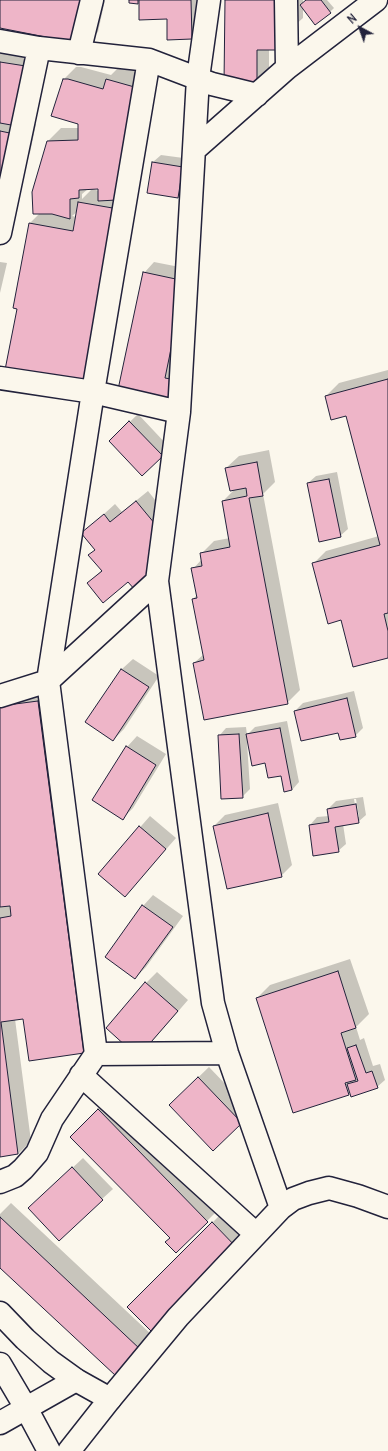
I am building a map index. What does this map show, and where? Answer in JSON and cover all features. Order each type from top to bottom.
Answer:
[{"type":"street","points":[[79,53],[92,0]]},
{"type":"street","points":[[209,0],[198,78],[179,412],[157,581],[213,1003],[227,1053],[281,1208]]},
{"type":"street","points":[[286,0],[287,68]]},
{"type":"street","points":[[348,0],[373,2]]},
{"type":"street","points":[[194,150],[287,68],[373,2]]},
{"type":"street","points":[[0,41],[39,48],[149,60],[212,84],[257,95]]},
{"type":"street","points":[[0,233],[39,48]]},
{"type":"street","points":[[0,1182],[15,1176],[37,1153],[52,1119],[96,1054],[48,681],[93,392],[149,60]]},
{"type":"street","points":[[0,378],[93,392],[179,412]]},
{"type":"street","points":[[0,696],[48,681],[157,581]]},
{"type":"street","points":[[96,1054],[227,1053]]},
{"type":"street","points":[[81,1075],[256,1234]]},
{"type":"street","points":[[69,1451],[178,1317],[281,1208],[293,1199],[308,1193],[329,1188],[358,1196],[388,1207]]},
{"type":"street","points":[[0,1313],[25,1339],[51,1362],[76,1380],[110,1400]]},
{"type":"street","points":[[0,1364],[49,1451]]},
{"type":"street","points":[[0,1423],[76,1380]]},
{"type":"building","points":[[0,0],[95,0],[86,45],[0,28]]},
{"type":"building","points":[[129,0],[138,0],[138,4],[129,3]]},
{"type":"building","points":[[139,0],[191,0],[192,39],[167,40],[167,19],[139,20]]},
{"type":"building","points":[[225,0],[291,0],[279,50],[257,50],[257,84],[224,83]]},
{"type":"building","points":[[306,0],[321,0],[331,13],[315,25],[300,5]]},
{"type":"building","points":[[0,62],[32,67],[22,127],[0,123]]},
{"type":"building","points":[[63,79],[68,79],[103,89],[106,79],[138,88],[128,120],[129,163],[117,200],[98,201],[98,189],[79,190],[79,198],[70,199],[70,219],[52,214],[33,214],[32,192],[47,141],[78,140],[78,124],[51,116]]},
{"type":"building","points":[[0,131],[24,136],[0,195]]},
{"type":"building","points":[[152,162],[183,167],[178,198],[147,193]]},
{"type":"building","points":[[78,202],[124,210],[89,391],[4,375],[17,309],[13,308],[29,223],[73,231]]},
{"type":"building","points":[[143,272],[185,281],[165,378],[182,381],[175,411],[116,399]]},
{"type":"building","points":[[388,379],[388,613],[384,614],[388,631],[388,658],[353,667],[341,620],[328,624],[312,563],[380,545],[346,416],[331,420],[325,396]]},
{"type":"building","points":[[129,421],[163,456],[142,476],[109,441]]},
{"type":"building","points":[[257,462],[263,496],[249,498],[288,704],[204,720],[193,663],[204,660],[192,599],[197,598],[191,568],[202,566],[200,553],[230,547],[222,501],[247,496],[246,488],[230,491],[225,468]]},
{"type":"building","points":[[329,479],[341,537],[319,542],[307,483]]},
{"type":"building","points":[[136,501],[165,536],[149,550],[163,567],[135,590],[128,582],[103,603],[87,583],[102,571],[88,555],[95,550],[81,533],[104,514],[110,522]]},
{"type":"building","points":[[121,669],[149,687],[113,741],[85,722]]},
{"type":"building","points":[[347,698],[356,737],[340,740],[338,733],[301,741],[294,711]]},
{"type":"building","points":[[38,701],[84,1053],[29,1061],[23,1019],[1,1022],[18,1154],[0,1157],[0,918],[11,916],[10,906],[0,907],[0,706]]},
{"type":"building","points":[[280,728],[292,790],[284,792],[281,776],[268,778],[265,763],[252,766],[246,734]]},
{"type":"building","points":[[239,734],[243,798],[221,799],[218,735]]},
{"type":"building","points":[[126,746],[156,765],[123,820],[92,800]]},
{"type":"building","points":[[356,804],[359,823],[335,827],[339,852],[313,856],[309,825],[329,822],[327,809]]},
{"type":"building","points":[[268,813],[282,877],[227,889],[213,826]]},
{"type":"building","points":[[139,826],[166,849],[125,897],[98,874]]},
{"type":"building","points":[[142,905],[173,927],[135,979],[105,957]]},
{"type":"building","points":[[338,971],[356,1028],[341,1033],[356,1080],[345,1083],[349,1095],[293,1113],[256,998]]},
{"type":"building","points":[[145,982],[178,1011],[138,1057],[106,1028]]},
{"type":"building","points":[[356,1045],[366,1073],[372,1071],[378,1088],[351,1097],[347,1084],[358,1081],[347,1048]]},
{"type":"building","points":[[198,1077],[242,1123],[213,1151],[169,1105]]},
{"type":"building","points":[[98,1109],[208,1222],[176,1253],[165,1242],[170,1238],[70,1137]]},
{"type":"building","points":[[72,1167],[103,1200],[59,1241],[28,1208]]},
{"type":"building","points":[[0,1217],[141,1350],[116,1376],[0,1268]]},
{"type":"building","points":[[212,1222],[239,1250],[154,1334],[127,1307]]}]
